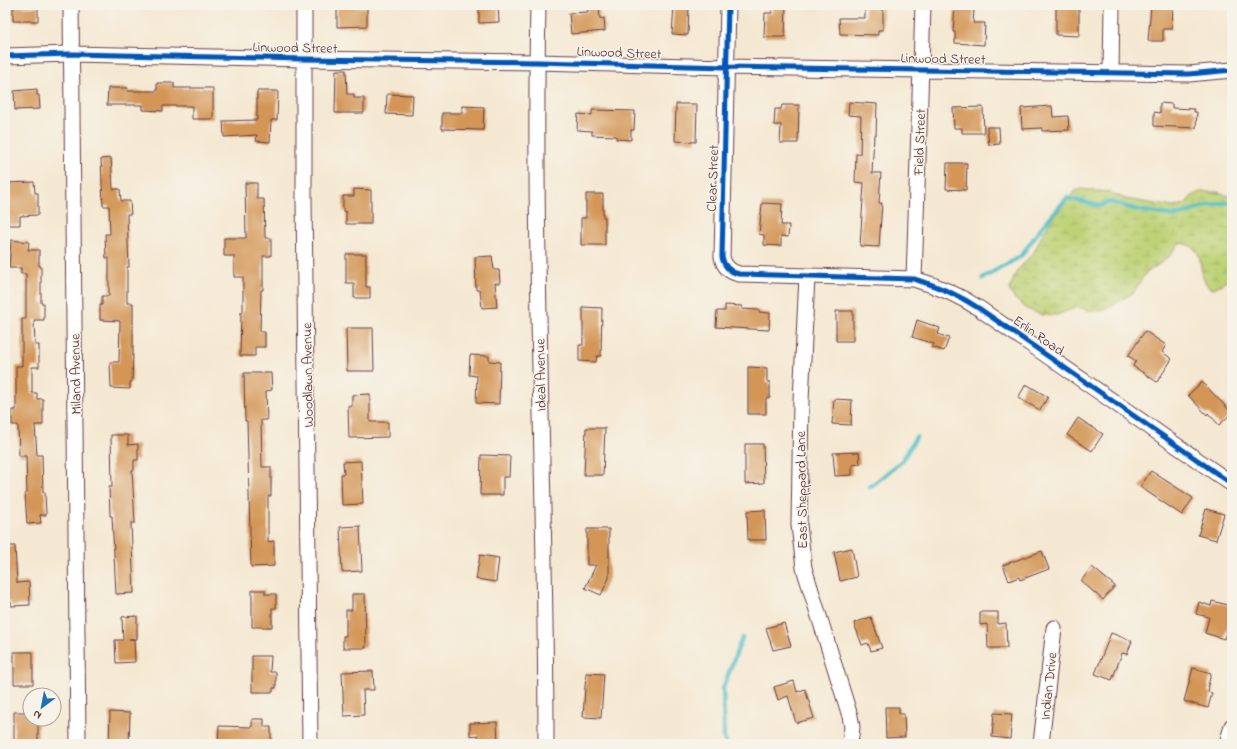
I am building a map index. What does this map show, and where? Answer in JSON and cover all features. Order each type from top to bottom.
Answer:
[{"type":"street","name":"Miland Avenue","points":[[71,5],[78,744]]},
{"type":"street","name":"Woodlawn Avenue","points":[[304,5],[308,695],[310,744]]},
{"type":"street","name":"Ideal Avenue","points":[[538,5],[537,62],[540,389],[546,657],[546,744]]},
{"type":"street","name":"Clear Street","points":[[728,5],[723,262],[731,272],[739,274],[807,276]]},
{"type":"street","name":"Field Street","points":[[914,279],[923,5]]},
{"type":"street","points":[[1111,73],[1112,5]]},
{"type":"street","name":"Linwood Street","points":[[5,56],[71,54],[537,62],[727,67],[1189,74],[1232,70]]},
{"type":"street","name":"Erlin Road","points":[[807,276],[914,279],[963,298],[1232,484]]},
{"type":"street","name":"East Sheppard Lane","points":[[807,276],[801,401],[799,525],[804,568],[850,716],[852,727],[850,744]]},
{"type":"street","name":"Indian Drive","points":[[1041,744],[1054,628]]},
{"type":"street","points":[[1227,744],[1232,726]]},
{"type":"green space","points":[[1081,189],[1109,192],[1125,199],[1174,207],[1185,204],[1191,197],[1200,192],[1218,192],[1232,197],[1232,277],[1212,289],[1203,277],[1199,255],[1189,245],[1179,243],[1169,257],[1145,274],[1133,293],[1113,305],[1098,311],[1078,307],[1057,315],[1042,315],[1027,309],[1014,298],[1009,290],[1017,271],[1034,252],[1043,233],[1051,221],[1075,191]]},
{"type":"building","points":[[337,5],[367,7],[367,26],[337,27]]},
{"type":"building","points":[[479,5],[498,5],[499,22],[479,23]]},
{"type":"building","points":[[587,5],[599,5],[600,19],[604,18],[605,31],[571,34],[569,13],[588,12]]},
{"type":"building","points":[[674,5],[689,5],[688,35],[672,34]]},
{"type":"building","points":[[772,5],[786,5],[785,37],[764,37],[765,13],[772,13]]},
{"type":"building","points":[[865,5],[883,5],[883,30],[878,30],[878,35],[840,34],[839,18],[865,18]]},
{"type":"building","points":[[955,5],[971,5],[971,9],[974,10],[973,23],[985,23],[984,45],[955,43],[955,32],[953,32]]},
{"type":"building","points":[[1056,5],[1079,5],[1079,36],[1056,35]]},
{"type":"building","points":[[1151,5],[1173,5],[1172,29],[1163,29],[1163,41],[1148,41]]},
{"type":"building","points":[[13,7],[38,7],[38,21],[13,21]]},
{"type":"building","points":[[336,70],[346,70],[347,94],[354,94],[354,98],[364,98],[364,113],[335,113]]},
{"type":"building","points":[[157,83],[174,83],[174,88],[213,88],[213,119],[192,119],[192,106],[163,106],[163,111],[143,110],[143,105],[107,105],[108,88],[128,88],[127,91],[157,91]]},
{"type":"building","points":[[37,89],[40,109],[15,110],[14,91]]},
{"type":"building","points":[[257,91],[278,91],[277,120],[271,120],[270,142],[256,141],[257,135],[224,137],[223,121],[257,120]]},
{"type":"building","points":[[387,94],[413,95],[412,115],[386,114]]},
{"type":"building","points":[[849,102],[877,104],[876,135],[874,135],[872,173],[881,173],[879,203],[882,203],[879,247],[860,246],[864,183],[855,182],[856,154],[860,154],[861,116],[848,115]]},
{"type":"building","points":[[1160,103],[1172,104],[1172,108],[1194,109],[1194,112],[1197,112],[1196,128],[1154,126],[1154,112],[1160,113]]},
{"type":"building","points":[[676,104],[697,104],[696,142],[675,141]]},
{"type":"building","points":[[782,105],[799,105],[798,143],[780,143],[781,125],[774,125],[775,109],[781,109]]},
{"type":"building","points":[[462,106],[484,107],[483,130],[442,129],[442,113],[462,113]]},
{"type":"building","points":[[1052,106],[1053,117],[1068,116],[1069,130],[1042,131],[1042,128],[1022,129],[1021,108]]},
{"type":"building","points":[[983,107],[984,133],[962,133],[962,128],[954,128],[953,108]]},
{"type":"building","points":[[592,110],[635,111],[634,130],[631,130],[631,140],[616,139],[616,136],[592,135],[592,131],[577,130],[578,114],[592,115]]},
{"type":"building","points":[[987,127],[999,127],[1000,144],[989,145]]},
{"type":"building","points":[[111,158],[113,189],[120,189],[121,201],[130,201],[131,214],[127,214],[129,267],[127,267],[127,303],[133,303],[133,353],[132,382],[130,382],[130,389],[111,388],[110,362],[119,362],[120,321],[100,320],[100,305],[102,305],[102,296],[109,296],[109,258],[106,258],[105,234],[110,234],[109,206],[103,206],[101,159]]},
{"type":"building","points":[[947,163],[967,163],[966,190],[946,189]]},
{"type":"building","points":[[34,182],[35,193],[38,193],[38,215],[20,216],[20,225],[6,225],[5,183]]},
{"type":"building","points":[[245,183],[257,183],[257,199],[264,199],[265,238],[271,238],[271,256],[263,256],[263,290],[261,290],[260,332],[265,332],[265,347],[255,347],[255,356],[240,356],[241,312],[243,312],[243,277],[234,277],[234,256],[224,256],[224,238],[246,238]]},
{"type":"building","points":[[354,189],[371,190],[371,224],[346,224],[346,211],[343,212],[343,196],[354,196]]},
{"type":"building","points":[[586,194],[603,194],[605,245],[581,245],[581,218],[586,218]]},
{"type":"building","points":[[762,203],[782,204],[781,225],[789,225],[788,237],[781,236],[781,246],[764,245],[764,235],[759,234]]},
{"type":"building","points":[[11,240],[29,242],[28,250],[39,250],[39,266],[41,266],[41,303],[44,303],[44,320],[34,320],[35,345],[39,345],[39,367],[32,367],[32,393],[37,393],[37,399],[43,399],[43,425],[35,425],[37,455],[42,455],[43,492],[45,492],[46,515],[40,515],[41,523],[27,524],[25,493],[27,493],[26,456],[19,456],[18,425],[12,425],[12,410],[16,410],[16,366],[22,366],[22,319],[26,319],[26,274],[21,274],[21,268],[9,268]]},
{"type":"building","points":[[346,254],[366,254],[366,287],[370,287],[370,298],[354,298],[354,283],[346,283]]},
{"type":"building","points":[[492,256],[494,270],[499,270],[500,283],[495,283],[497,307],[482,308],[480,290],[476,290],[475,257]]},
{"type":"building","points":[[725,305],[742,306],[742,309],[759,310],[759,312],[770,313],[769,330],[716,327],[717,311],[725,311]]},
{"type":"building","points":[[583,307],[602,308],[601,356],[597,356],[596,362],[579,361],[579,345],[583,345]]},
{"type":"building","points":[[836,311],[853,311],[853,341],[836,341]]},
{"type":"building","points":[[917,320],[940,328],[938,334],[949,338],[944,351],[932,347],[934,344],[912,337]]},
{"type":"building","points":[[346,328],[373,328],[374,371],[347,371]]},
{"type":"building","points":[[1145,331],[1166,345],[1162,352],[1172,359],[1157,382],[1133,366],[1136,361],[1128,356]]},
{"type":"building","points":[[470,355],[489,356],[489,361],[500,362],[499,404],[476,403],[477,376],[469,375]]},
{"type":"building","points":[[748,367],[767,368],[767,382],[770,382],[770,398],[766,398],[766,414],[748,414]]},
{"type":"building","points":[[244,373],[271,373],[272,390],[266,391],[267,420],[261,420],[262,467],[271,467],[271,496],[268,496],[268,542],[274,541],[274,566],[251,567],[247,421],[245,421]]},
{"type":"building","points":[[1202,382],[1232,413],[1219,425],[1188,395]]},
{"type":"building","points":[[1026,384],[1048,397],[1040,410],[1018,398]]},
{"type":"building","points":[[370,394],[370,422],[388,422],[388,437],[349,438],[348,406],[352,406],[352,395]]},
{"type":"building","points":[[834,399],[852,400],[851,425],[832,424]]},
{"type":"building","points":[[1078,418],[1103,434],[1092,451],[1067,435]]},
{"type":"building","points":[[586,428],[605,428],[603,475],[584,475]]},
{"type":"building","points":[[111,435],[128,435],[128,445],[138,444],[138,460],[134,460],[134,470],[132,470],[135,523],[131,523],[134,593],[116,594],[109,487],[112,487]]},
{"type":"building","points":[[745,444],[763,444],[764,483],[745,484]]},
{"type":"building","points":[[859,452],[860,464],[852,465],[852,475],[835,476],[833,453]]},
{"type":"building","points":[[481,455],[510,456],[509,477],[503,477],[503,495],[480,495]]},
{"type":"building","points":[[361,461],[363,504],[342,505],[341,474],[344,474],[343,462]]},
{"type":"building","points":[[1151,471],[1193,498],[1182,515],[1140,487]]},
{"type":"building","points":[[1206,509],[1224,514],[1216,540],[1198,535]]},
{"type":"building","points":[[765,510],[766,540],[748,540],[747,511]]},
{"type":"building","points":[[360,526],[362,571],[342,572],[340,527]]},
{"type":"building","points":[[587,529],[609,529],[609,578],[601,595],[585,588],[596,565],[587,565]]},
{"type":"building","points":[[5,546],[15,546],[17,583],[29,582],[30,605],[11,606],[11,602],[5,602]]},
{"type":"building","points":[[852,548],[857,577],[840,581],[834,552]]},
{"type":"building","points":[[1042,551],[1049,569],[1020,580],[1019,577],[1009,581],[1003,565]]},
{"type":"building","points":[[480,555],[499,558],[496,582],[476,579]]},
{"type":"building","points":[[1092,567],[1115,586],[1103,600],[1081,581]]},
{"type":"building","points":[[252,590],[265,590],[265,594],[276,594],[276,608],[272,608],[272,627],[252,627]]},
{"type":"building","points":[[352,594],[365,594],[366,648],[343,648],[343,636],[346,636],[346,610],[352,610]]},
{"type":"building","points":[[1212,601],[1232,606],[1232,612],[1224,639],[1205,633],[1209,617],[1196,614],[1199,602],[1211,606]]},
{"type":"building","points":[[980,612],[998,612],[998,624],[1006,623],[1007,648],[988,648],[987,624],[980,625]]},
{"type":"building","points":[[137,616],[137,639],[134,639],[135,662],[116,663],[115,640],[123,640],[122,617]]},
{"type":"building","points":[[871,617],[882,648],[871,651],[868,643],[862,645],[854,623]]},
{"type":"building","points":[[784,623],[791,646],[773,650],[766,628]]},
{"type":"building","points":[[1111,633],[1132,641],[1127,654],[1122,653],[1112,680],[1095,674]]},
{"type":"building","points":[[14,652],[33,652],[33,684],[14,684]]},
{"type":"building","points":[[252,656],[271,656],[270,672],[276,672],[276,688],[273,688],[273,692],[252,692]]},
{"type":"building","points":[[1193,668],[1211,673],[1208,692],[1212,693],[1208,708],[1184,701]]},
{"type":"building","points":[[373,671],[374,690],[363,690],[364,715],[344,716],[342,672]]},
{"type":"building","points":[[586,673],[604,674],[601,718],[583,717]]},
{"type":"building","points":[[794,681],[797,692],[805,689],[814,718],[796,723],[788,696],[778,700],[774,687]]},
{"type":"building","points":[[885,707],[899,707],[899,714],[904,714],[905,737],[886,738]]},
{"type":"building","points":[[14,712],[22,712],[22,727],[38,727],[38,744],[14,744]]},
{"type":"building","points":[[110,712],[130,713],[129,744],[109,744]]},
{"type":"building","points":[[994,713],[1012,714],[1010,739],[992,737]]},
{"type":"building","points":[[252,719],[264,719],[264,727],[271,727],[271,744],[218,744],[219,726],[252,727]]},
{"type":"building","points":[[497,722],[498,744],[478,744],[478,735],[470,736],[470,723]]},
{"type":"waterway","points":[[983,278],[1021,256],[1041,228],[1067,198],[1100,206],[1111,202],[1138,210],[1176,216],[1210,205],[1232,202]]},
{"type":"waterway","points":[[870,487],[902,461],[916,437]]},
{"type":"waterway","points":[[727,744],[724,739],[723,688],[742,638]]},
{"type":"cycle path","points":[[728,5],[722,257],[724,264],[728,268],[739,274],[914,279],[948,291],[980,309],[1232,484]]},
{"type":"cycle path","points":[[5,56],[71,54],[537,62],[727,67],[1189,74],[1232,70]]}]
